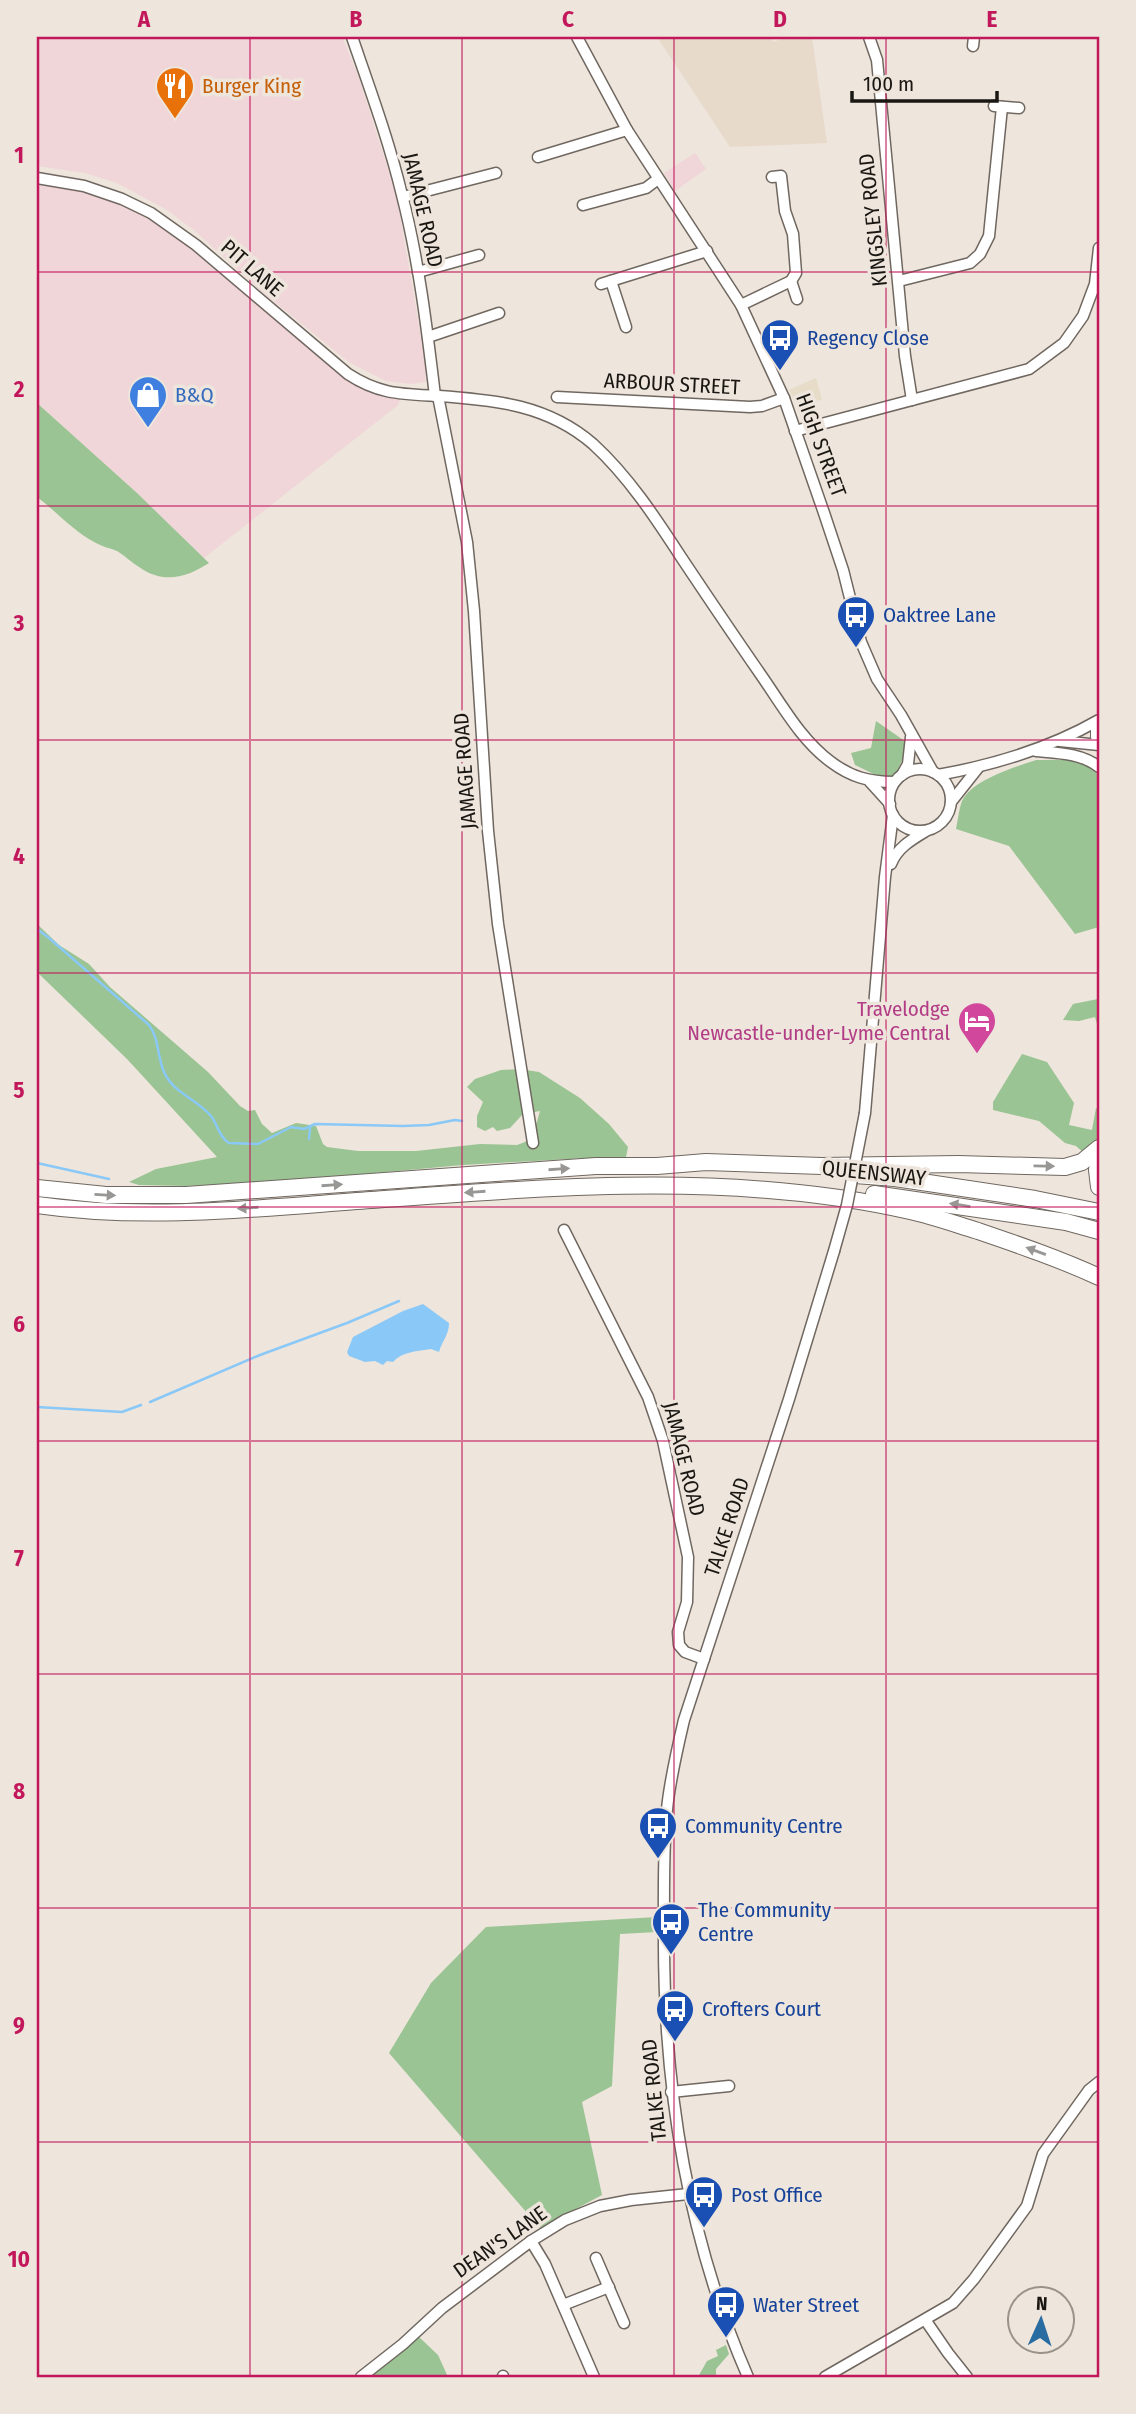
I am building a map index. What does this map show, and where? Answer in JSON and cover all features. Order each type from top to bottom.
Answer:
[{"type":"highway","points":[[1099,722],[1099,737]]},
{"type":"highway","points":[[37,1188],[106,1195],[186,1195],[596,1166],[657,1166],[706,1162],[822,1166],[958,1164],[1065,1167],[1082,1162],[1099,1148]]},
{"type":"highway","points":[[1099,1158],[1099,1187]]},
{"type":"highway","name":"QUEENSWAY","points":[[657,1166],[778,1169],[895,1178],[1035,1199],[1099,1212]]},
{"type":"highway","points":[[37,1205],[112,1212],[194,1212],[570,1186],[641,1184],[822,1196],[914,1211],[1028,1248],[1099,1276]]},
{"type":"highway","name":"QUEENSWAY","points":[[641,1184],[807,1187],[884,1195],[1053,1220],[1099,1231]]},
{"type":"street","name":"JAMAGE ROAD","points":[[352,37],[381,120],[403,197],[418,272],[437,396],[467,542],[488,831],[498,924],[533,1143]]},
{"type":"street","name":"HIGH STREET","points":[[577,37],[627,130],[741,305],[784,398],[843,570],[861,642],[877,679],[935,773]]},
{"type":"street","name":"KINGSLEY ROAD","points":[[869,37],[877,60],[905,356],[912,400]]},
{"type":"street","points":[[899,281],[970,263],[983,250],[989,236],[998,106],[1019,108]]},
{"type":"street","points":[[538,157],[627,130]]},
{"type":"street","points":[[403,197],[496,173]]},
{"type":"street","points":[[772,177],[781,176],[785,212],[793,234],[796,268],[791,281],[797,299]]},
{"type":"street","name":"PIT LANE","points":[[37,178],[84,186],[122,199],[151,213],[196,245],[359,382],[387,393],[437,396]]},
{"type":"street","points":[[583,205],[646,188],[658,179]]},
{"type":"street","points":[[795,431],[1029,369],[1054,352],[1072,332],[1087,307],[1095,284],[1099,248]]},
{"type":"street","points":[[626,327],[606,283],[707,251]]},
{"type":"street","points":[[418,272],[479,255]]},
{"type":"street","points":[[741,305],[791,281]]},
{"type":"street","points":[[428,337],[499,313]]},
{"type":"street","points":[[437,396],[527,407],[552,416],[592,444],[643,499],[797,727],[830,761],[854,776],[870,782],[897,780],[919,770],[935,773],[978,768],[1058,741],[1099,722]]},
{"type":"street","name":"ARBOUR STREET","points":[[558,397],[750,407],[762,406],[784,398]]},
{"type":"street","points":[[890,804],[897,780],[908,764],[911,736]]},
{"type":"street","points":[[1058,741],[1099,745]]},
{"type":"street","points":[[1031,750],[1070,754],[1090,760],[1099,767]]},
{"type":"street","points":[[870,782],[890,804],[893,815],[901,825],[909,830],[926,831],[944,821],[951,802],[978,768]]},
{"type":"street","points":[[935,773],[949,790],[951,802]]},
{"type":"street","name":"TALKE ROAD","points":[[748,2377],[703,2255],[688,2194],[671,2092],[663,1958],[665,1834],[675,1760],[684,1720],[789,1399],[848,1205],[864,1114],[893,815]]},
{"type":"street","name":"TALKE ROAD","points":[[885,877],[894,855],[905,844],[926,831]]},
{"type":"street","name":"JAMAGE ROAD","points":[[564,1230],[648,1397],[663,1441],[688,1557],[687,1602],[678,1632],[679,1645],[685,1652],[704,1659]]},
{"type":"street","points":[[825,2377],[953,2303],[974,2279],[1027,2206],[1043,2154],[1088,2090],[1099,2082]]},
{"type":"street","points":[[671,2092],[729,2087]]},
{"type":"street","name":"DEAN'S LANE","points":[[361,2377],[403,2344],[442,2308],[531,2241],[565,2220],[600,2206],[688,2194]]},
{"type":"street","points":[[531,2241],[545,2264],[594,2377]]},
{"type":"street","points":[[596,2258],[624,2322]]},
{"type":"street","points":[[563,2305],[608,2287]]},
{"type":"street","points":[[926,2320],[967,2377]]},
{"type":"shaded area","points":[[37,37],[342,37],[359,78],[397,198],[426,366],[425,382],[411,384],[386,381],[350,363],[167,210],[117,183],[85,173],[37,166]]},
{"type":"shaded area","points":[[657,37],[769,37],[774,42],[785,37],[812,37],[827,143],[730,147]]},
{"type":"shaded area","points":[[695,153],[706,169],[675,191],[664,173]]},
{"type":"shaded area","points":[[37,178],[84,186],[151,213],[348,374],[402,395],[398,405],[204,558],[37,403]]},
{"type":"shaded area","points":[[816,378],[822,400],[796,403],[789,390]]},
{"type":"green space","points":[[37,403],[137,493],[209,563],[183,575],[157,576],[117,551],[88,538],[37,497]]},
{"type":"green space","points":[[876,721],[909,744],[896,774],[884,779],[855,765],[851,753],[871,748]]},
{"type":"green space","points":[[1036,760],[1077,762],[1099,776],[1099,927],[1075,934],[1009,846],[956,829],[962,801],[967,793],[995,775]]},
{"type":"green space","points":[[37,924],[59,945],[89,964],[110,987],[208,1072],[240,1106],[248,1111],[255,1110],[262,1124],[272,1133],[296,1123],[316,1126],[323,1144],[327,1147],[358,1151],[416,1151],[480,1144],[517,1145],[525,1142],[534,1132],[540,1111],[523,1114],[510,1128],[497,1131],[493,1127],[485,1131],[477,1127],[477,1116],[483,1102],[467,1087],[475,1079],[501,1070],[520,1069],[539,1072],[580,1098],[609,1124],[628,1147],[626,1157],[463,1165],[277,1182],[186,1186],[139,1185],[129,1182],[156,1169],[217,1157],[127,1059],[37,972]]},
{"type":"green space","points":[[1099,987],[1099,1031],[1095,1017],[1079,1021],[1063,1020],[1073,1004],[1098,999]]},
{"type":"green space","points":[[1022,1054],[1047,1062],[1074,1103],[1069,1125],[1092,1130],[1096,1108],[1099,1110],[1099,1140],[1086,1155],[1076,1146],[1065,1143],[1039,1121],[993,1110],[993,1102]]},
{"type":"green space","points":[[657,1917],[657,1932],[620,1934],[612,2086],[582,2102],[602,2195],[540,2228],[389,2053],[431,1983],[486,1927]]},
{"type":"green space","points":[[419,2337],[438,2355],[448,2377],[366,2377]]},
{"type":"green space","points":[[726,2345],[729,2354],[716,2369],[716,2377],[698,2377],[707,2361],[718,2356],[716,2350]]},
{"type":"water","points":[[423,1304],[449,1323],[439,1352],[431,1349],[410,1353],[383,1365],[349,1356],[347,1352],[353,1337],[403,1311]]},
{"type":"waterway","points":[[37,929],[149,1025],[168,1079],[211,1116],[223,1138],[229,1143],[258,1144],[291,1127],[304,1129],[315,1124],[403,1126],[462,1121]]},
{"type":"waterway","points":[[309,1139],[310,1128]]},
{"type":"waterway","points":[[37,1163],[109,1179]]},
{"type":"waterway","points":[[150,1402],[260,1355],[399,1301]]},
{"type":"waterway","points":[[37,1407],[122,1412],[141,1405]]},
{"type":"place","name":"Burger King","points":[[175,120]]},
{"type":"place","name":"Regency Close","points":[[780,372]]},
{"type":"place","name":"B&Q","points":[[148,429]]},
{"type":"place","name":"Oaktree Lane","points":[[856,649]]},
{"type":"place","name":"Travelodge Newcastle-under-Lyme Central","points":[[977,1055]]},
{"type":"place","name":"Community Centre","points":[[658,1860]]},
{"type":"place","name":"The Community Centre","points":[[671,1956]]},
{"type":"place","name":"Crofters Court","points":[[675,2043]]},
{"type":"place","name":"Post Office","points":[[704,2229]]},
{"type":"place","name":"Water Street","points":[[726,2339]]}]
